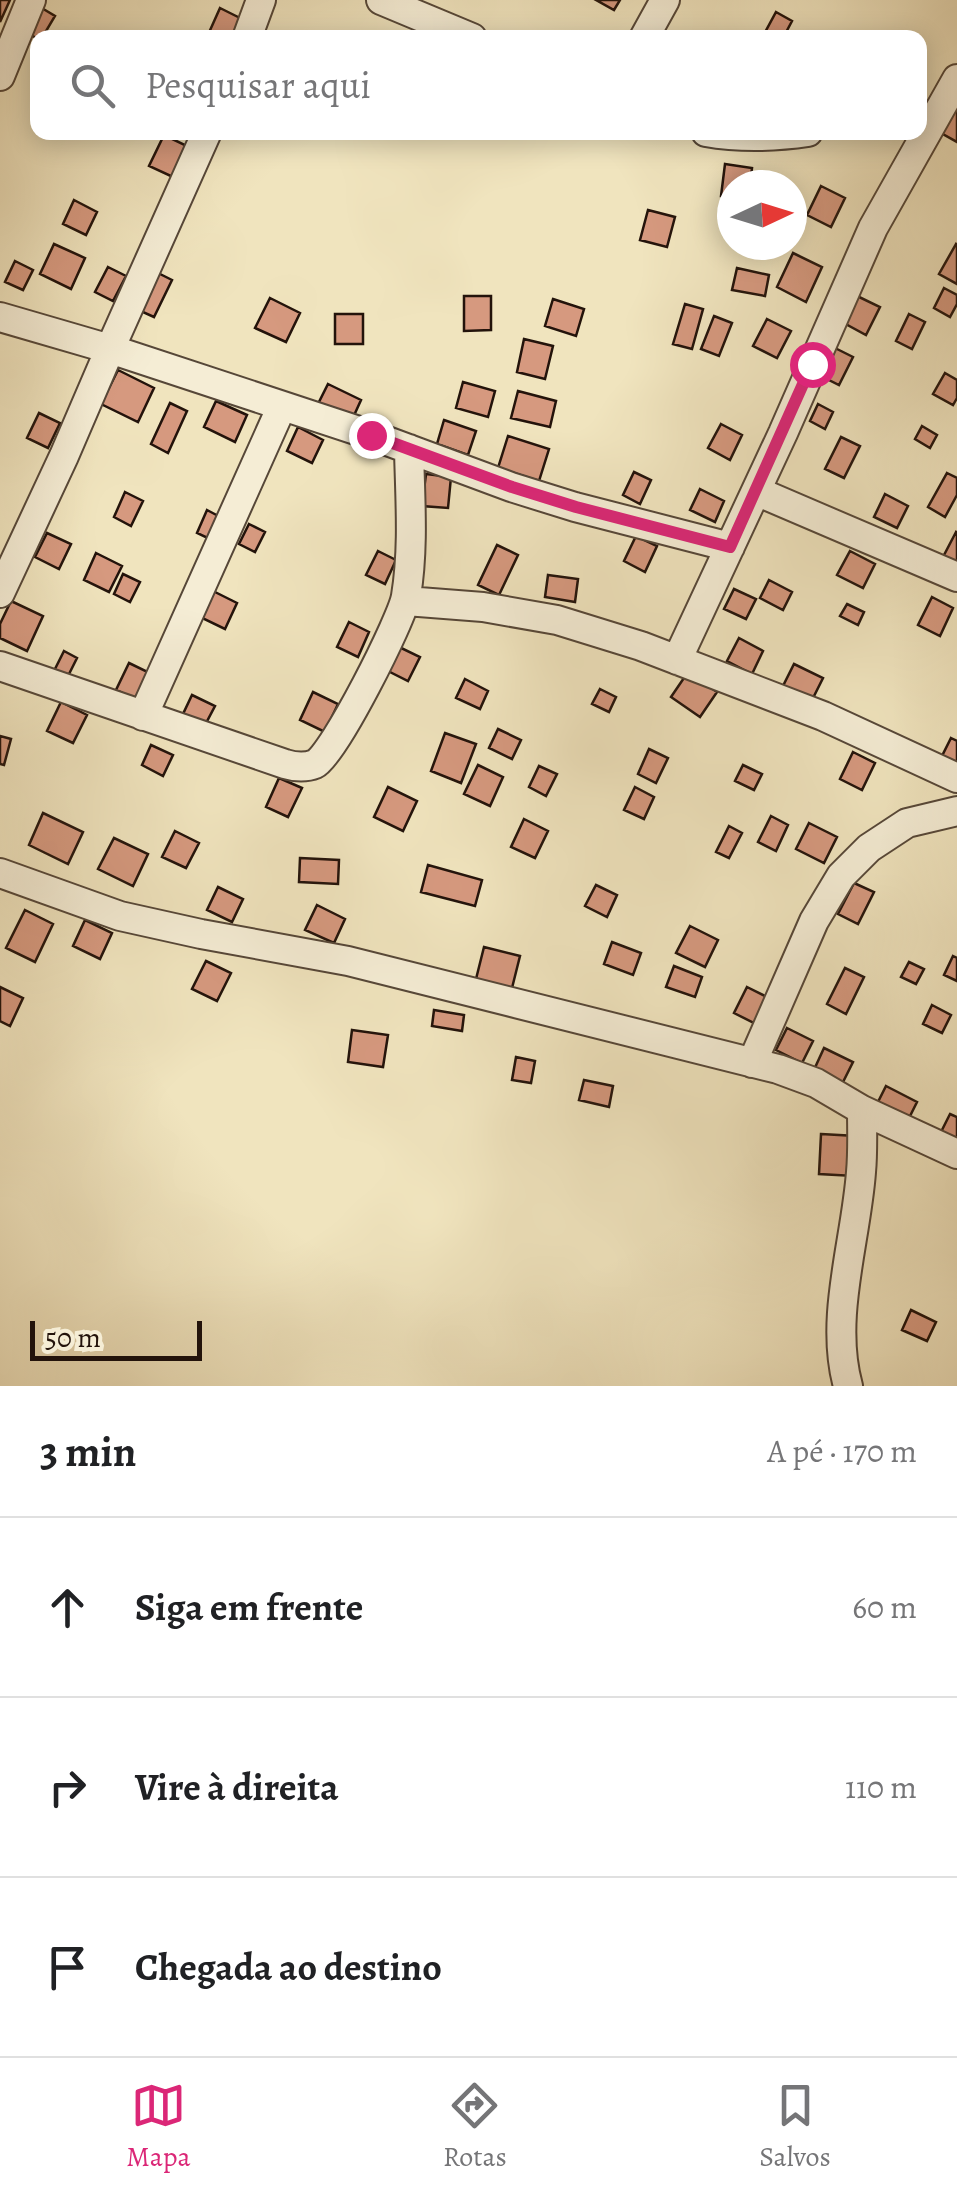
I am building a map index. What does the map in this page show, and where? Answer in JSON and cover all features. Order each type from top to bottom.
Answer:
[{"type":"street","points":[[0,76],[31,0]]},
{"type":"street","points":[[250,30],[260,0]]},
{"type":"street","points":[[648,30],[664,0]]},
{"type":"street","points":[[392,2],[454,30]]},
{"type":"street","points":[[930,110],[957,80]]},
{"type":"street","points":[[0,593],[203,140]]},
{"type":"street","points":[[677,660],[916,140]]},
{"type":"street","points":[[0,318],[110,348],[512,487],[730,547]]},
{"type":"street","points":[[143,716],[282,406]]},
{"type":"street","points":[[0,666],[284,764],[298,767],[318,763],[334,743],[406,601],[411,550],[408,449]]},
{"type":"street","points":[[756,491],[957,576]]},
{"type":"street","points":[[406,601],[483,607],[557,620],[677,660],[823,716],[957,778]]},
{"type":"street","points":[[752,1063],[814,921],[842,876],[869,848],[907,823],[957,811]]},
{"type":"street","points":[[0,873],[120,916],[348,961],[752,1063],[816,1083],[862,1110],[957,1154]]},
{"type":"street","points":[[848,1386],[841,1340],[850,1238],[861,1172],[862,1110]]},
{"type":"building","points":[[0,0],[10,0],[0,22]]},
{"type":"building","points":[[596,0],[620,0],[614,10]]},
{"type":"building","points":[[40,7],[55,16],[47,30],[26,32]]},
{"type":"building","points":[[220,8],[246,21],[242,30],[210,30]]},
{"type":"building","points":[[776,12],[792,21],[787,30],[766,30]]},
{"type":"building","points":[[957,104],[957,142],[941,133]]},
{"type":"building","points":[[162,140],[187,146],[173,177],[149,166]]},
{"type":"building","points":[[725,164],[752,168],[752,170],[724,170]]},
{"type":"building","points":[[821,186],[845,198],[831,227],[807,215]]},
{"type":"building","points":[[74,200],[97,212],[86,235],[63,224]]},
{"type":"building","points":[[648,210],[675,217],[667,247],[640,240]]},
{"type":"building","points":[[54,244],[85,258],[71,289],[40,274]]},
{"type":"building","points":[[957,245],[957,284],[939,274]]},
{"type":"building","points":[[790,260],[807,260],[822,267],[806,302],[777,287]]},
{"type":"building","points":[[15,261],[33,270],[23,290],[5,282]]},
{"type":"building","points":[[108,267],[126,276],[113,301],[95,292]]},
{"type":"building","points":[[737,268],[769,275],[765,296],[732,290]]},
{"type":"building","points":[[154,271],[172,280],[154,317],[136,309]]},
{"type":"building","points":[[944,288],[957,295],[950,317],[934,308]]},
{"type":"building","points":[[855,295],[880,307],[866,335],[842,322]]},
{"type":"building","points":[[464,296],[491,296],[491,330],[464,331]]},
{"type":"building","points":[[270,298],[300,313],[286,342],[255,328]]},
{"type":"building","points":[[553,299],[584,309],[576,336],[545,326]]},
{"type":"building","points":[[685,304],[703,309],[692,349],[673,344]]},
{"type":"building","points":[[335,314],[363,314],[363,344],[335,344]]},
{"type":"building","points":[[909,314],[925,322],[912,349],[896,341]]},
{"type":"building","points":[[714,316],[732,323],[719,356],[701,349]]},
{"type":"building","points":[[767,319],[791,331],[777,358],[753,346]]},
{"type":"building","points":[[524,339],[553,346],[545,379],[517,372]]},
{"type":"building","points":[[831,346],[853,357],[839,385],[817,374]]},
{"type":"building","points":[[118,370],[154,388],[138,422],[101,404]]},
{"type":"building","points":[[945,373],[957,380],[953,405],[933,394]]},
{"type":"building","points":[[463,382],[495,391],[488,417],[456,408]]},
{"type":"building","points":[[328,384],[361,400],[351,422],[317,406]]},
{"type":"building","points":[[518,391],[556,401],[550,427],[511,418]]},
{"type":"building","points":[[216,401],[247,415],[235,442],[204,427]]},
{"type":"building","points":[[170,403],[187,411],[168,453],[151,444]]},
{"type":"building","points":[[818,404],[833,412],[825,429],[810,421]]},
{"type":"building","points":[[39,413],[60,423],[48,448],[27,438]]},
{"type":"building","points":[[444,420],[476,431],[468,455],[437,444]]},
{"type":"building","points":[[721,424],[742,435],[730,460],[708,448]]},
{"type":"building","points":[[922,426],[937,435],[930,448],[915,439]]},
{"type":"building","points":[[298,427],[323,440],[312,463],[287,451]]},
{"type":"building","points":[[508,436],[549,449],[539,481],[498,468]]},
{"type":"building","points":[[841,437],[860,446],[844,478],[825,469]]},
{"type":"building","points":[[634,472],[651,480],[640,504],[623,495]]},
{"type":"building","points":[[947,473],[957,478],[957,495],[945,517],[928,507]]},
{"type":"building","points":[[426,474],[451,477],[448,508],[422,506]]},
{"type":"building","points":[[700,489],[724,501],[715,522],[690,510]]},
{"type":"building","points":[[125,492],[143,501],[131,526],[114,517]]},
{"type":"building","points":[[885,494],[908,506],[897,528],[874,517]]},
{"type":"building","points":[[207,510],[224,519],[214,541],[197,533]]},
{"type":"building","points":[[249,524],[265,532],[255,552],[239,544]]},
{"type":"building","points":[[47,533],[71,544],[59,569],[35,557]]},
{"type":"building","points":[[957,533],[957,565],[943,557]]},
{"type":"building","points":[[636,536],[657,546],[645,572],[624,561]]},
{"type":"building","points":[[497,545],[518,555],[499,595],[478,585]]},
{"type":"building","points":[[378,551],[396,560],[385,584],[366,575]]},
{"type":"building","points":[[850,551],[875,564],[863,588],[837,575]]},
{"type":"building","points":[[96,553],[122,566],[109,592],[84,580]]},
{"type":"building","points":[[123,574],[140,582],[130,602],[114,594]]},
{"type":"building","points":[[548,575],[578,579],[575,602],[545,597]]},
{"type":"building","points":[[769,580],[792,592],[783,610],[760,598]]},
{"type":"building","points":[[734,589],[756,599],[746,619],[724,609]]},
{"type":"building","points":[[213,591],[237,603],[225,629],[200,617]]},
{"type":"building","points":[[932,597],[953,608],[940,636],[918,625]]},
{"type":"building","points":[[11,601],[43,616],[27,651],[0,638],[0,624]]},
{"type":"building","points":[[847,604],[864,612],[858,625],[840,616]]},
{"type":"building","points":[[349,622],[369,632],[358,657],[337,647]]},
{"type":"building","points":[[739,638],[763,651],[752,674],[727,661]]},
{"type":"building","points":[[395,645],[420,657],[408,681],[384,669]]},
{"type":"building","points":[[64,651],[77,658],[65,682],[52,675]]},
{"type":"building","points":[[129,663],[154,675],[141,702],[116,690]]},
{"type":"building","points":[[794,664],[823,678],[812,700],[783,686]]},
{"type":"building","points":[[688,672],[717,692],[700,717],[671,697]]},
{"type":"building","points":[[465,679],[488,691],[480,709],[456,698]]},
{"type":"building","points":[[600,689],[616,697],[609,712],[592,704]]},
{"type":"building","points":[[313,692],[338,704],[325,732],[300,720]]},
{"type":"building","points":[[192,695],[215,706],[205,725],[183,714]]},
{"type":"building","points":[[61,702],[87,715],[73,743],[47,731]]},
{"type":"building","points":[[498,729],[521,740],[512,759],[489,748]]},
{"type":"building","points":[[445,733],[476,744],[461,783],[431,771]]},
{"type":"building","points":[[0,736],[11,739],[4,765],[0,764]]},
{"type":"building","points":[[951,738],[957,741],[957,763],[942,756]]},
{"type":"building","points":[[151,745],[173,755],[163,776],[142,765]]},
{"type":"building","points":[[649,749],[668,758],[656,783],[638,774]]},
{"type":"building","points":[[853,752],[875,763],[862,790],[840,779]]},
{"type":"building","points":[[478,765],[503,777],[490,806],[464,794]]},
{"type":"building","points":[[743,765],[762,774],[754,790],[735,781]]},
{"type":"building","points":[[539,766],[557,774],[546,796],[529,787]]},
{"type":"building","points":[[279,778],[302,788],[288,817],[266,807]]},
{"type":"building","points":[[388,787],[417,801],[403,831],[374,817]]},
{"type":"building","points":[[635,787],[654,797],[644,819],[624,810]]},
{"type":"building","points":[[43,813],[83,832],[68,864],[29,845]]},
{"type":"building","points":[[771,816],[788,825],[776,851],[758,842]]},
{"type":"building","points":[[524,819],[548,831],[535,858],[511,847]]},
{"type":"building","points":[[809,823],[837,837],[824,863],[796,849]]},
{"type":"building","points":[[729,826],[742,833],[729,858],[716,852]]},
{"type":"building","points":[[175,831],[199,843],[186,868],[162,857]]},
{"type":"building","points":[[114,838],[148,854],[133,886],[98,869]]},
{"type":"building","points":[[300,858],[339,860],[338,884],[299,882]]},
{"type":"building","points":[[428,865],[482,880],[475,906],[421,892]]},
{"type":"building","points":[[854,883],[874,892],[858,924],[838,914]]},
{"type":"building","points":[[596,885],[617,895],[607,917],[585,906]]},
{"type":"building","points":[[218,887],[243,899],[232,922],[207,910]]},
{"type":"building","points":[[317,905],[345,919],[334,943],[305,930]]},
{"type":"building","points":[[25,910],[53,924],[35,962],[6,948]]},
{"type":"building","points":[[85,920],[112,933],[100,959],[73,946]]},
{"type":"building","points":[[690,926],[718,940],[705,967],[676,953]]},
{"type":"building","points":[[612,942],[641,953],[633,975],[604,964]]},
{"type":"building","points":[[484,947],[520,956],[512,988],[476,979]]},
{"type":"building","points":[[953,956],[957,958],[957,981],[944,975]]},
{"type":"building","points":[[206,961],[231,973],[217,1001],[192,989]]},
{"type":"building","points":[[909,962],[924,969],[916,984],[901,977]]},
{"type":"building","points":[[674,966],[702,977],[695,997],[666,987]]},
{"type":"building","points":[[845,968],[864,977],[846,1014],[827,1004]]},
{"type":"building","points":[[0,987],[23,998],[10,1026],[0,1021]]},
{"type":"building","points":[[747,987],[771,999],[758,1025],[734,1013]]},
{"type":"building","points":[[932,1005],[951,1015],[942,1033],[923,1024]]},
{"type":"building","points":[[434,1010],[464,1015],[462,1031],[432,1026]]},
{"type":"building","points":[[787,1028],[813,1041],[802,1063],[776,1050]]},
{"type":"building","points":[[352,1030],[388,1035],[383,1067],[348,1062]]},
{"type":"building","points":[[824,1048],[853,1062],[841,1086],[813,1072]]},
{"type":"building","points":[[516,1057],[535,1061],[531,1083],[512,1080]]},
{"type":"building","points":[[584,1080],[613,1086],[609,1107],[579,1100]]},
{"type":"building","points":[[886,1086],[917,1102],[908,1120],[877,1104]]},
{"type":"building","points":[[950,1114],[957,1117],[957,1145],[939,1136]]},
{"type":"building","points":[[821,1134],[856,1136],[854,1176],[819,1174]]},
{"type":"building","points":[[911,1310],[936,1322],[927,1341],[902,1330]]},
{"type":"route","points":[[371,435],[576,507],[730,547],[812,364]]}]
